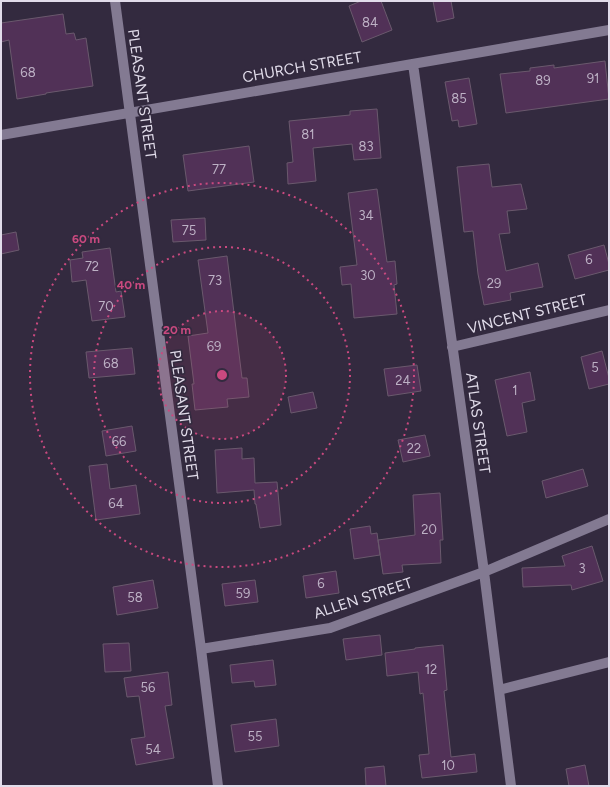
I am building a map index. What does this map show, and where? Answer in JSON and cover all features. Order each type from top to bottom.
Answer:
[{"type":"street","name":"PLEASANT STREET","points":[[115,1],[218,786]]},
{"type":"street","name":"CHURCH STREET","points":[[1,135],[609,30]]},
{"type":"street","name":"ATLAS STREET","points":[[413,64],[484,572],[511,786]]},
{"type":"street","name":"VINCENT STREET","points":[[452,347],[609,310]]},
{"type":"street","name":"ALLEN STREET","points":[[201,649],[330,628],[484,572],[609,519]]},
{"type":"street","points":[[499,690],[609,662]]},
{"type":"building","points":[[361,1],[381,1],[392,30],[362,42],[349,6]]},
{"type":"building","points":[[433,1],[451,1],[454,18],[437,22]]},
{"type":"building","points":[[63,14],[66,34],[74,33],[76,40],[86,38],[93,86],[17,99],[9,40],[1,42],[1,23]]},
{"type":"building","points":[[605,61],[609,99],[506,113],[500,74],[530,71],[530,68],[554,65],[554,68]]},
{"type":"building","points":[[469,78],[477,124],[459,127],[458,120],[452,121],[445,82]]},
{"type":"building","points":[[377,109],[381,158],[354,160],[352,144],[313,148],[316,181],[288,184],[287,163],[293,162],[289,121],[350,115],[350,111]]},
{"type":"building","points":[[249,146],[254,182],[188,191],[183,155]]},
{"type":"building","points":[[489,164],[492,187],[521,184],[527,209],[507,211],[510,233],[499,234],[506,271],[538,263],[543,287],[510,293],[511,300],[484,305],[478,274],[473,231],[464,232],[457,167]]},
{"type":"building","points":[[377,189],[387,262],[395,261],[397,284],[394,285],[397,314],[354,318],[351,284],[342,285],[340,267],[357,265],[348,193]]},
{"type":"building","points":[[205,218],[206,240],[173,242],[171,220]]},
{"type":"building","points":[[16,232],[19,250],[1,254],[1,235]]},
{"type":"building","points":[[604,245],[609,270],[575,279],[568,255]]},
{"type":"building","points":[[110,248],[116,292],[121,291],[125,317],[92,321],[86,280],[72,282],[70,260],[83,258],[82,252]]},
{"type":"building","points":[[227,256],[242,378],[247,378],[249,397],[227,399],[228,407],[195,410],[192,384],[194,384],[188,336],[208,333],[198,260]]},
{"type":"building","points":[[132,348],[135,374],[89,378],[86,352]]},
{"type":"building","points":[[602,351],[609,378],[609,384],[589,389],[581,357]]},
{"type":"building","points":[[417,365],[421,391],[388,396],[384,369]]},
{"type":"building","points":[[530,372],[535,400],[522,403],[527,432],[507,436],[495,380]]},
{"type":"building","points":[[313,392],[317,408],[291,413],[288,397]]},
{"type":"building","points":[[132,426],[136,451],[106,456],[102,431]]},
{"type":"building","points":[[425,435],[430,456],[403,462],[398,440]]},
{"type":"building","points":[[242,448],[242,459],[254,458],[255,483],[277,482],[281,525],[260,528],[254,490],[217,493],[215,450]]},
{"type":"building","points":[[107,464],[110,489],[136,485],[140,514],[96,520],[89,466]]},
{"type":"building","points":[[583,469],[588,486],[546,498],[542,481]]},
{"type":"building","points":[[440,493],[443,540],[440,540],[441,563],[402,565],[403,572],[383,574],[378,540],[415,535],[413,495]]},
{"type":"building","points":[[370,526],[371,534],[377,533],[380,555],[354,559],[350,529]]},
{"type":"building","points":[[592,546],[603,581],[572,590],[571,585],[523,587],[522,568],[565,566],[562,556]]},
{"type":"building","points":[[336,571],[339,593],[306,598],[303,576]]},
{"type":"building","points":[[153,580],[158,608],[117,615],[113,587]]},
{"type":"building","points":[[255,580],[258,602],[225,606],[222,584]]},
{"type":"building","points":[[380,635],[382,655],[346,660],[343,639]]},
{"type":"building","points":[[129,643],[131,671],[105,672],[103,644]]},
{"type":"building","points":[[443,645],[447,690],[444,691],[451,757],[475,754],[477,772],[422,778],[419,755],[429,754],[423,693],[420,694],[418,672],[387,676],[385,653]]},
{"type":"building","points":[[273,660],[276,685],[255,687],[254,681],[232,683],[230,665]]},
{"type":"building","points":[[168,672],[172,705],[165,706],[174,758],[136,765],[131,739],[145,737],[139,696],[127,697],[124,678]]},
{"type":"building","points":[[276,719],[279,746],[235,752],[231,725]]},
{"type":"building","points":[[585,765],[589,786],[569,786],[566,769]]},
{"type":"building","points":[[384,766],[386,786],[366,786],[365,768]]}]
